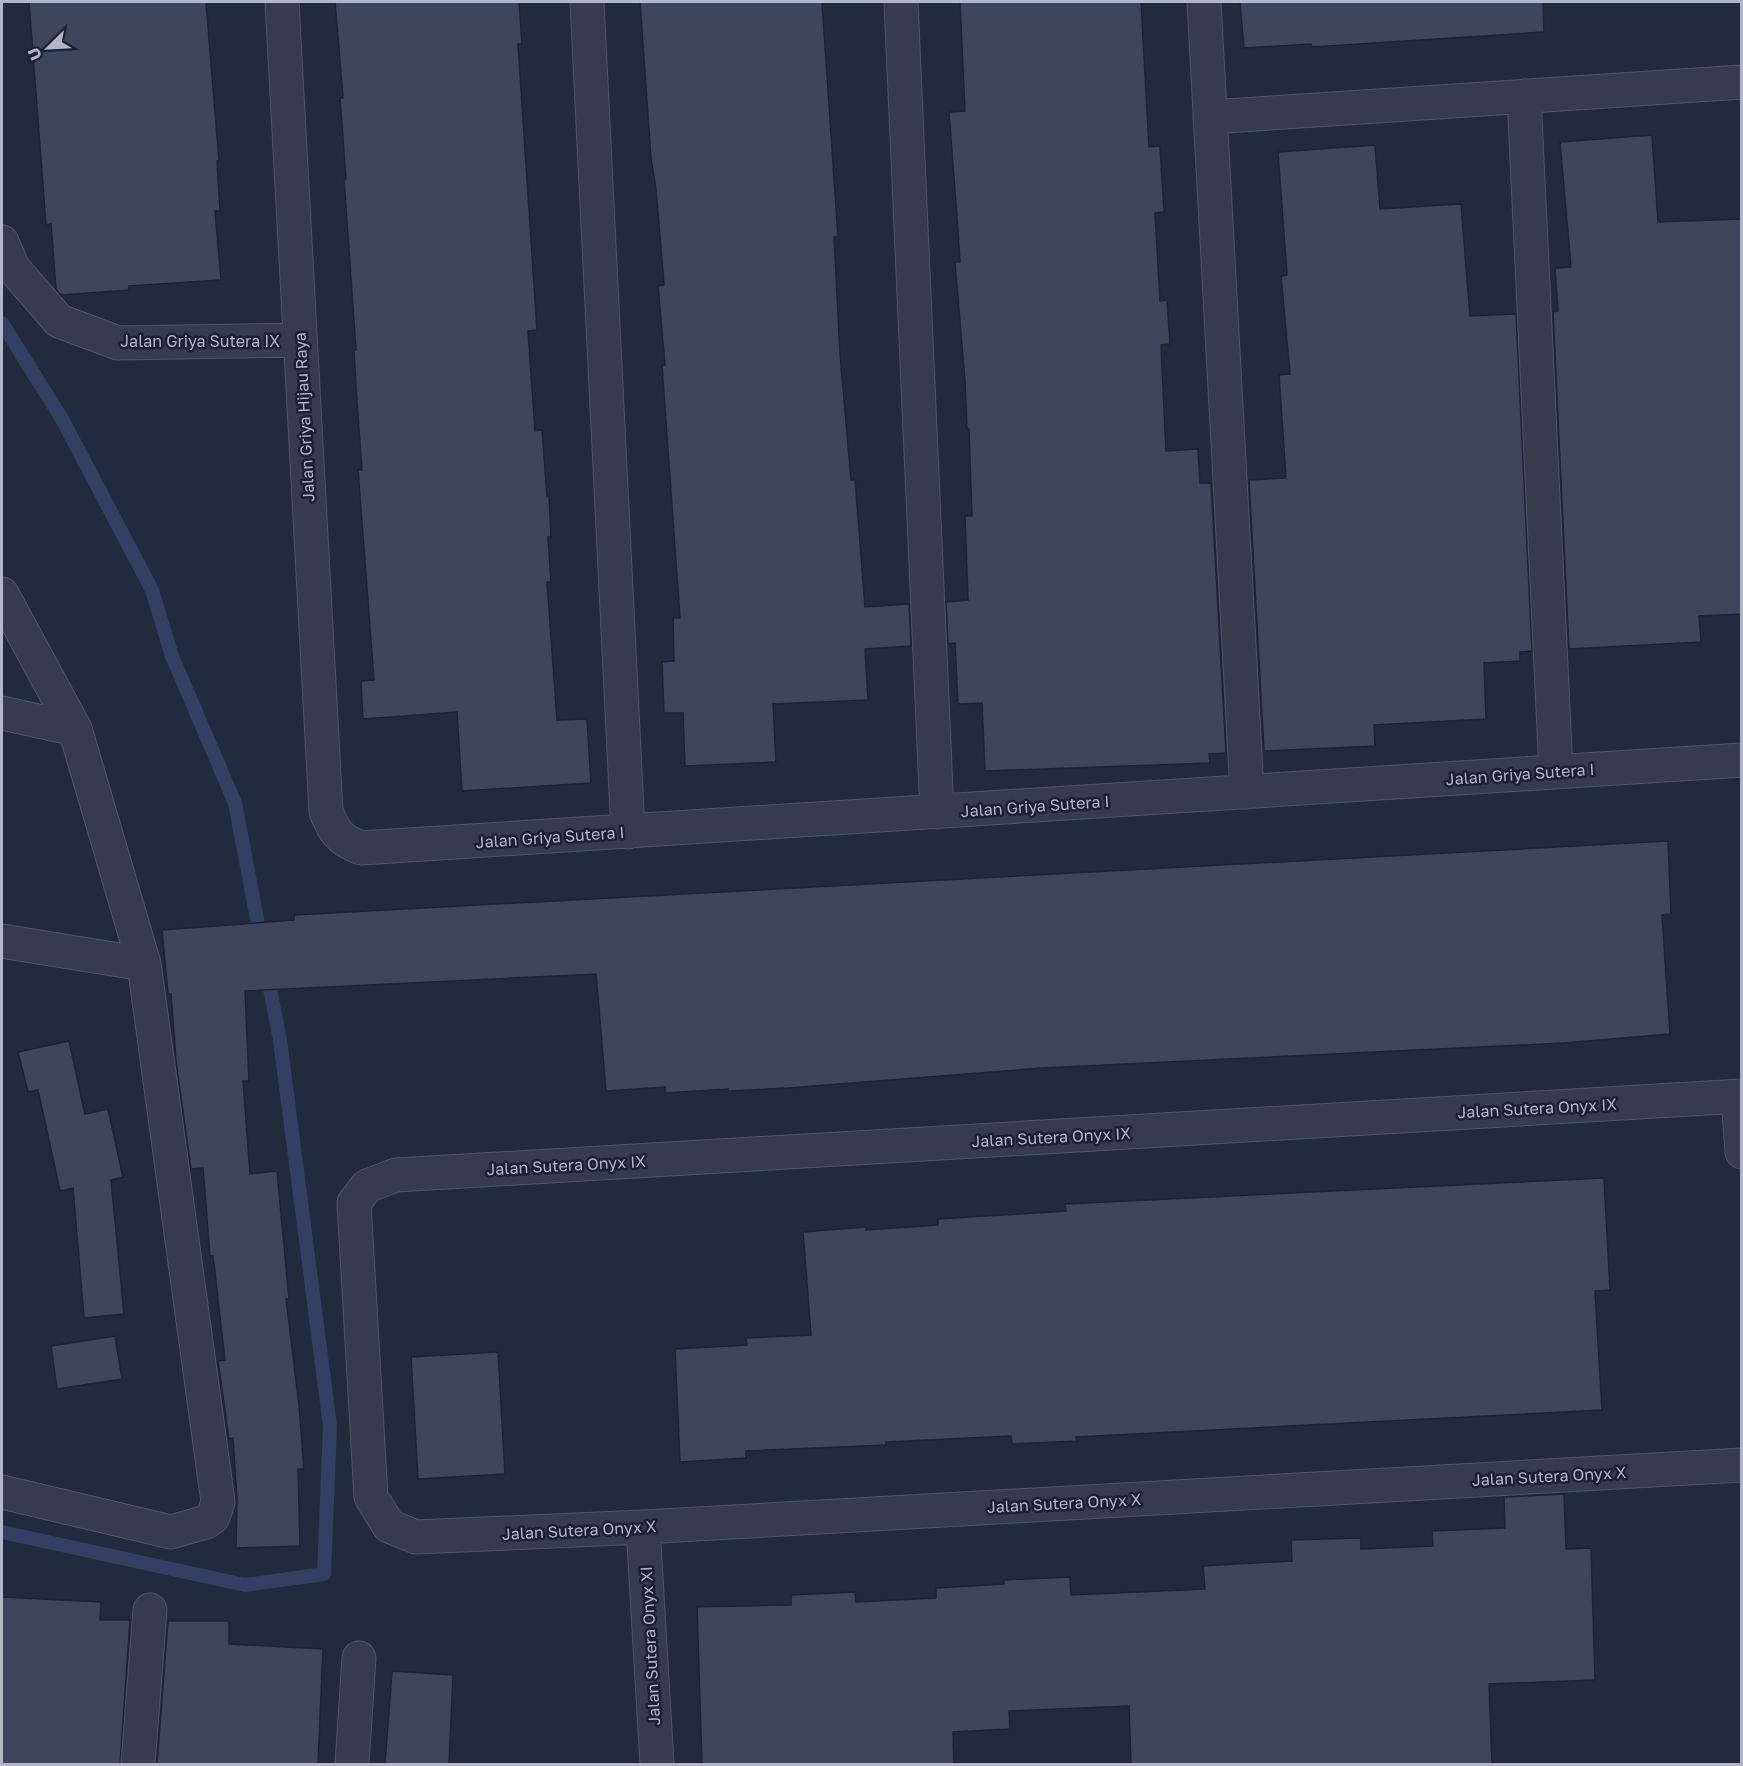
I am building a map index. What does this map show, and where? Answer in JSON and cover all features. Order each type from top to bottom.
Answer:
[{"type":"street","name":"Jalan Griya Hijau Raya","points":[[282,2],[326,812],[334,831]]},
{"type":"street","points":[[587,2],[628,832]]},
{"type":"street","points":[[901,2],[937,812]]},
{"type":"street","points":[[1204,2],[1247,792]]},
{"type":"street","points":[[1210,117],[1742,82]]},
{"type":"street","points":[[1524,96],[1556,772]]},
{"type":"street","name":"Jalan Griya Sutera IX","points":[[2,242],[13,268],[59,321],[118,343],[299,340]]},
{"type":"street","points":[[2,594],[75,729],[144,964],[218,1502],[213,1516],[206,1522],[171,1532],[2,1492]]},
{"type":"street","points":[[2,713],[75,729]]},
{"type":"street","name":"Jalan Griya Sutera I","points":[[334,831],[347,843],[361,848],[1742,760]]},
{"type":"street","points":[[2,941],[144,964]]},
{"type":"street","points":[[1740,1097],[1742,1152]]},
{"type":"street","name":"Jalan Sutera Onyx IX","points":[[388,1526],[371,1497],[354,1203],[367,1186],[396,1175],[1740,1097]]},
{"type":"street","name":"Jalan Sutera Onyx X","points":[[388,1526],[416,1537],[643,1527],[1742,1465]]},
{"type":"street","name":"Jalan Sutera Onyx XI","points":[[643,1527],[657,1764]]},
{"type":"street","points":[[138,1764],[150,1610]]},
{"type":"street","points":[[352,1764],[359,1658]]},
{"type":"building","points":[[29,2],[206,2],[219,161],[217,161],[220,211],[215,211],[221,280],[129,286],[129,290],[61,295],[56,289],[51,224],[46,225]]},
{"type":"building","points":[[335,2],[519,2],[522,44],[518,44],[537,330],[528,331],[535,431],[542,430],[547,496],[549,496],[551,537],[548,537],[551,582],[547,582],[557,720],[587,719],[591,783],[462,791],[457,712],[363,719],[361,681],[374,680],[358,470],[362,470],[344,179],[346,179],[340,98],[343,98]]},
{"type":"building","points":[[640,2],[822,2],[838,237],[834,237],[840,354],[851,480],[855,479],[865,607],[909,604],[911,646],[865,649],[868,700],[773,704],[776,762],[685,766],[683,713],[664,713],[662,662],[674,661],[673,618],[680,618],[658,286],[664,285],[656,189],[651,158]]},
{"type":"building","points":[[960,2],[1141,2],[1149,147],[1160,146],[1164,212],[1155,213],[1160,301],[1167,300],[1170,344],[1161,345],[1166,451],[1198,449],[1200,483],[1211,483],[1226,753],[1209,754],[1210,763],[985,771],[982,703],[958,704],[955,643],[948,644],[946,602],[968,600],[965,516],[972,516],[969,429],[967,429],[955,262],[960,262],[949,112],[965,111]]},
{"type":"building","points":[[1240,2],[1543,2],[1544,32],[1312,47],[1311,44],[1244,48]]},
{"type":"building","points":[[1652,135],[1658,222],[1742,219],[1742,614],[1699,616],[1701,642],[1569,649],[1553,312],[1558,311],[1555,268],[1571,267],[1560,142]]},
{"type":"building","points":[[1375,145],[1380,209],[1461,204],[1470,316],[1516,314],[1532,651],[1520,652],[1520,661],[1484,663],[1486,719],[1374,725],[1375,746],[1264,751],[1249,480],[1286,478],[1279,375],[1290,374],[1281,276],[1287,275],[1278,152]]},
{"type":"building","points":[[1668,841],[1671,914],[1662,915],[1670,1034],[1564,1043],[1042,1068],[788,1088],[665,1093],[665,1087],[606,1091],[596,974],[245,991],[249,1081],[243,1081],[250,1174],[277,1171],[289,1299],[286,1299],[304,1469],[298,1469],[300,1546],[236,1548],[237,1499],[233,1438],[229,1439],[218,1361],[225,1360],[213,1256],[210,1256],[203,1168],[191,1169],[176,1061],[171,994],[168,994],[162,930],[294,920],[294,915]]},
{"type":"building","points":[[69,1041],[85,1114],[108,1109],[123,1177],[111,1180],[124,1314],[84,1318],[73,1188],[60,1191],[38,1090],[28,1092],[18,1052]]},
{"type":"building","points":[[1604,1178],[1610,1290],[1595,1291],[1602,1410],[1076,1437],[1077,1441],[1012,1444],[1011,1436],[886,1442],[886,1445],[746,1451],[746,1458],[680,1462],[675,1349],[747,1345],[746,1338],[811,1335],[803,1232],[938,1225],[938,1219],[1066,1211],[1065,1204]]},
{"type":"building","points":[[115,1336],[122,1379],[57,1389],[51,1346]]},
{"type":"building","points":[[498,1352],[505,1474],[418,1479],[411,1357]]},
{"type":"building","points":[[1564,1494],[1566,1549],[1591,1548],[1595,1680],[1489,1684],[1492,1764],[1131,1764],[1129,1706],[1009,1711],[1010,1729],[953,1732],[954,1764],[702,1764],[697,1607],[791,1605],[791,1595],[855,1592],[856,1602],[936,1598],[936,1588],[1004,1584],[1004,1580],[1070,1577],[1071,1595],[1205,1589],[1203,1566],[1292,1561],[1291,1540],[1361,1538],[1361,1549],[1433,1546],[1432,1531],[1505,1528],[1504,1497]]},
{"type":"building","points":[[2,1597],[101,1602],[100,1620],[130,1620],[120,1764],[2,1764]]},
{"type":"building","points":[[168,1621],[229,1621],[229,1644],[323,1649],[318,1764],[157,1764]]},
{"type":"building","points":[[392,1671],[453,1675],[449,1764],[385,1764]]},
{"type":"waterway","points":[[2,323],[62,419],[152,590],[172,656],[235,803],[261,940]]},
{"type":"waterway","points":[[2,1532],[245,1585],[324,1574],[330,1426],[280,1040],[267,974]]}]
